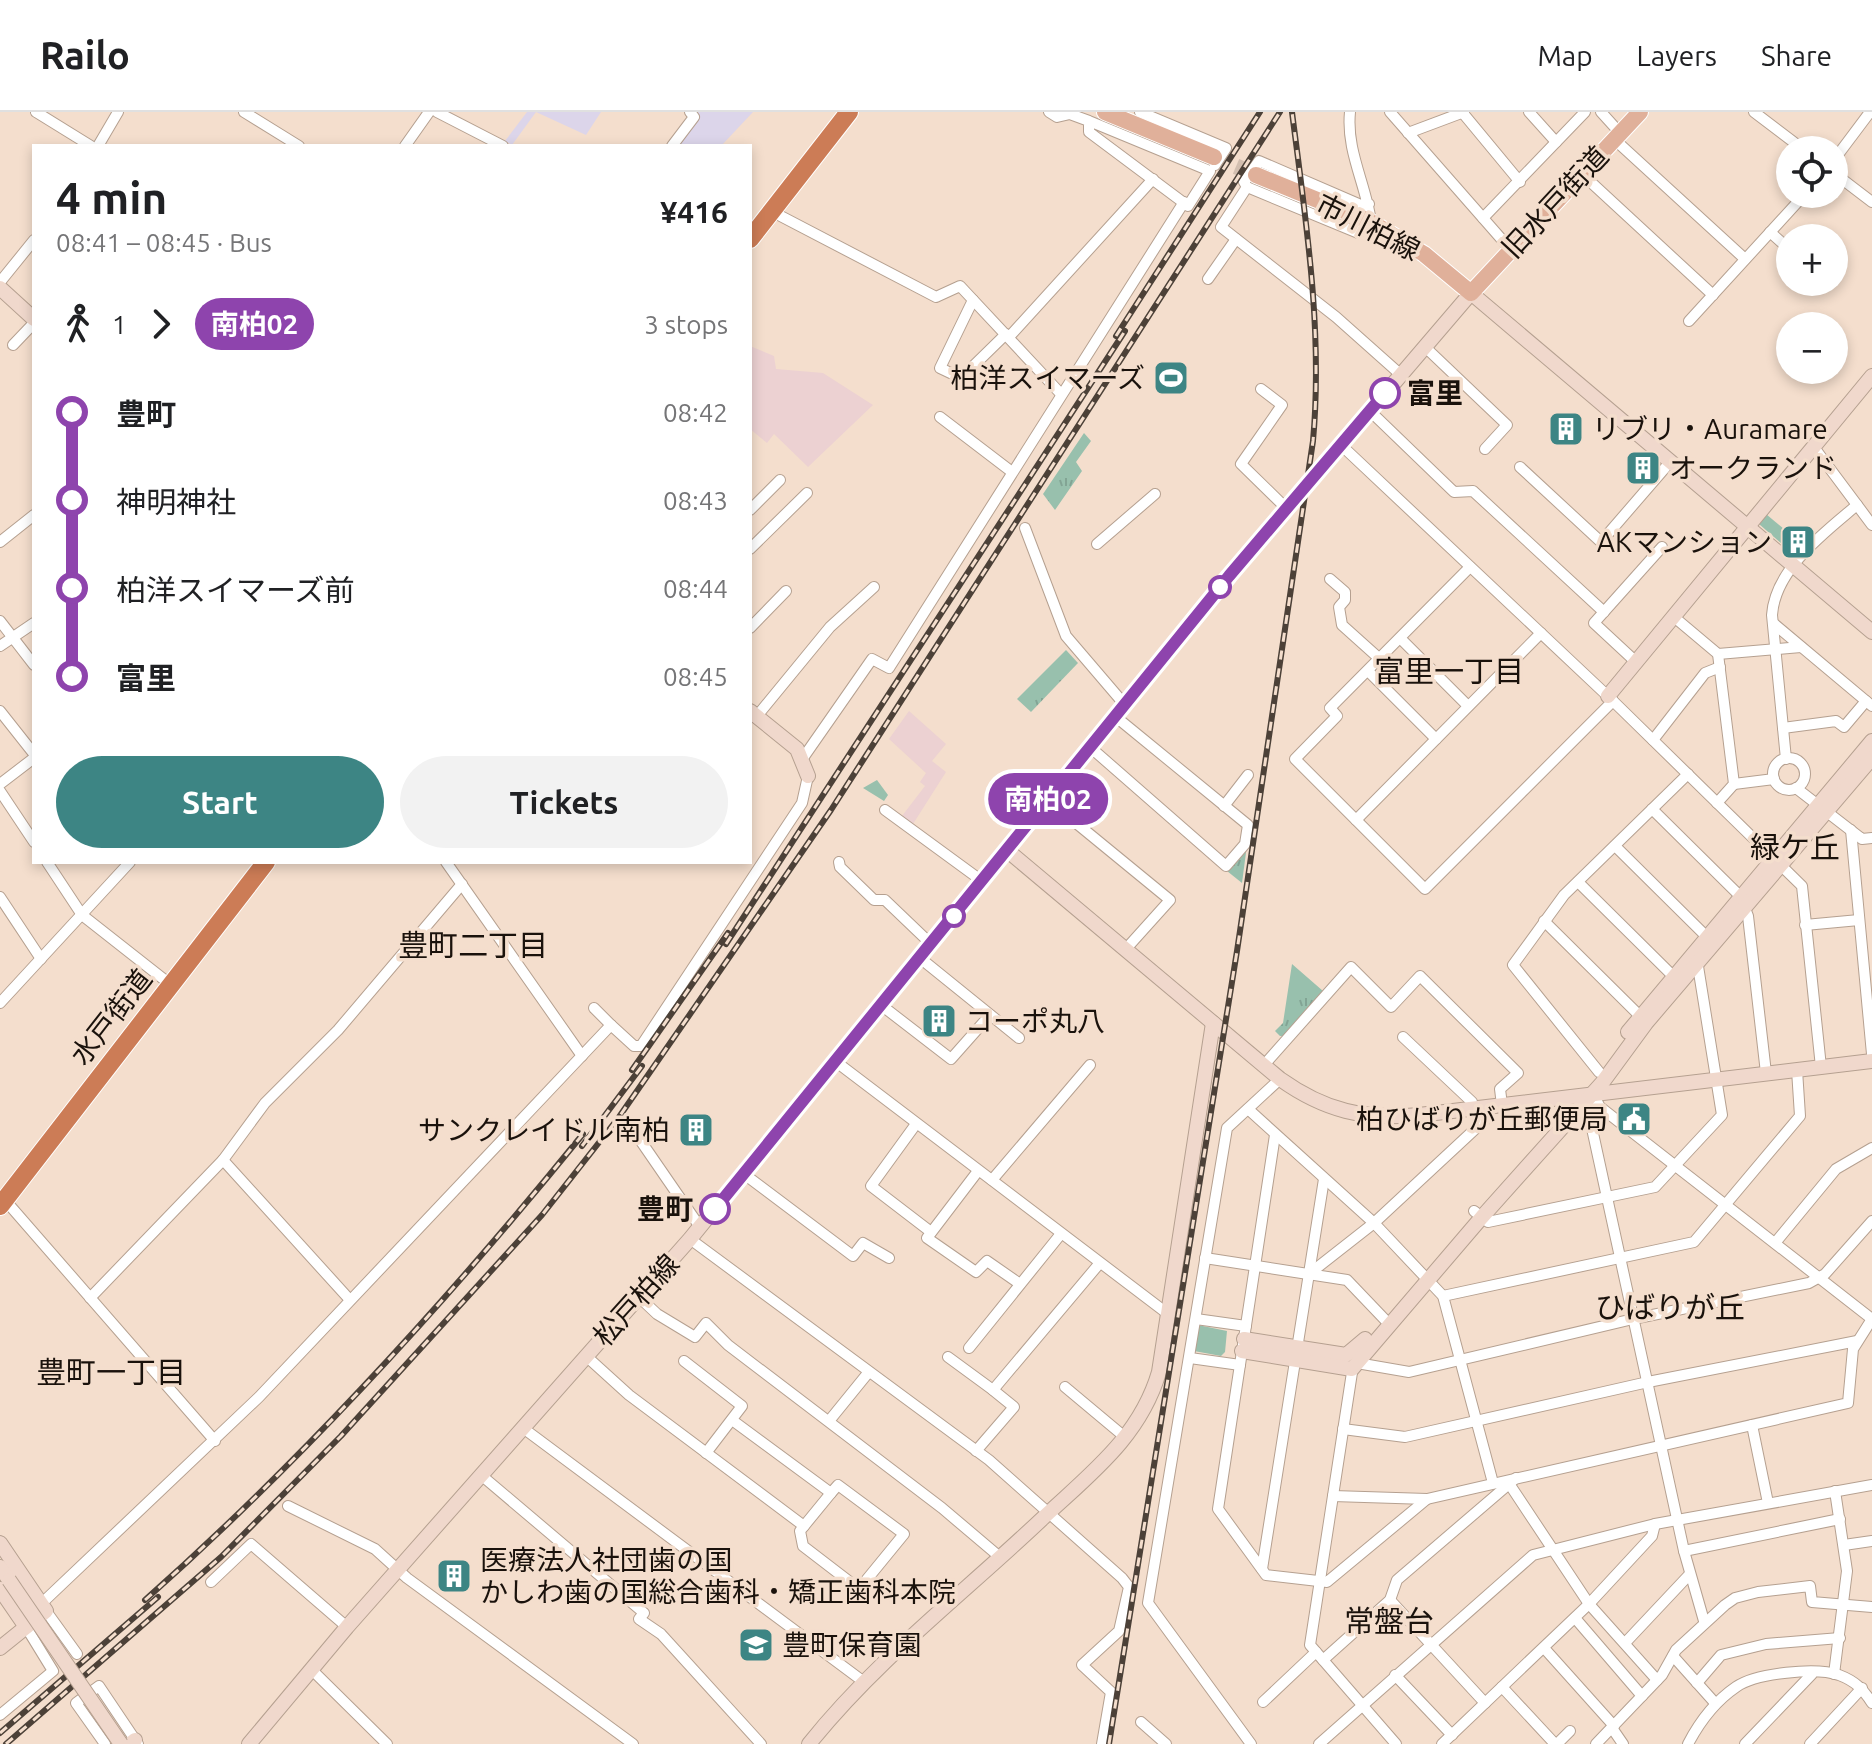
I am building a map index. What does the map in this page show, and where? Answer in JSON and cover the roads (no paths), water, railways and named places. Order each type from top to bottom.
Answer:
[{"type":"highway","points":[[752,236],[849,112]]},
{"type":"highway","name":"水戸街道","points":[[2,1203],[264,864]]},
{"type":"main road","points":[[1105,112],[1212,164]]},
{"type":"main road","name":"旧水戸街道","points":[[1471,293],[1640,112]]},
{"type":"main road","name":"市川柏線","points":[[1251,181],[1371,222],[1424,254],[1471,293]]},
{"type":"street","points":[[36,112],[99,144]]},
{"type":"street","points":[[102,144],[118,112]]},
{"type":"street","points":[[244,112],[296,144]]},
{"type":"street","points":[[406,144],[429,112]]},
{"type":"street","points":[[437,112],[484,142]]},
{"type":"street","points":[[674,144],[694,117],[690,112]]},
{"type":"street","points":[[1049,112],[1057,117],[1070,114],[1212,164]]},
{"type":"street","points":[[1089,121],[1089,132],[1188,206],[1212,164],[1226,148],[1140,112]]},
{"type":"street","points":[[1350,112],[1352,156],[1369,204],[1371,222]]},
{"type":"street","points":[[1390,112],[1511,250]]},
{"type":"street","points":[[1408,133],[1463,112],[1520,182]]},
{"type":"street","points":[[1529,112],[1556,142]]},
{"type":"street","points":[[1483,218],[1585,112]]},
{"type":"street","points":[[1601,112],[1617,136],[1745,259]]},
{"type":"street","points":[[1754,112],[1786,136]]},
{"type":"street","points":[[1848,141],[1870,112]]},
{"type":"street","points":[[1251,181],[1244,182],[1259,161],[1361,205],[1369,204]]},
{"type":"street","points":[[1582,174],[1713,295]]},
{"type":"street","points":[[973,300],[940,368],[961,378],[1007,336],[1153,179]]},
{"type":"street","points":[[1251,181],[1221,227],[1336,317],[1400,374]]},
{"type":"street","points":[[1848,184],[1872,202]]},
{"type":"street","points":[[803,758],[872,659],[889,668],[1184,202]]},
{"type":"street","points":[[1689,321],[1792,208]]},
{"type":"street","points":[[771,211],[936,297],[960,286],[1061,394]]},
{"type":"street","points":[[1770,232],[1776,237]]},
{"type":"street","points":[[1208,279],[1236,239]]},
{"type":"street","points":[[32,243],[0,285],[32,319]]},
{"type":"street","points":[[1471,293],[1872,632]]},
{"type":"street","name":"松戸柏線","points":[[249,1744],[347,1627],[690,1239],[1286,508],[1471,293]]},
{"type":"street","points":[[13,345],[32,323]]},
{"type":"street","points":[[1424,346],[1507,425],[1485,449]]},
{"type":"street","points":[[1470,567],[1330,708],[1337,716],[1295,759],[1425,889],[1610,698],[1636,662],[1872,376]]},
{"type":"street","points":[[1261,389],[1282,405],[1241,464],[1286,508]]},
{"type":"street","points":[[1370,411],[1454,492],[1473,491],[1604,612]]},
{"type":"street","points":[[940,417],[1012,472]]},
{"type":"street","points":[[1341,445],[1610,698],[1802,886],[1821,1067]]},
{"type":"street","points":[[1813,446],[1872,525]]},
{"type":"street","points":[[1520,467],[1601,542],[1671,461]]},
{"type":"street","points":[[752,508],[780,480]]},
{"type":"street","points":[[752,547],[807,493]]},
{"type":"street","points":[[1097,544],[1155,494]]},
{"type":"street","points":[[1786,759],[1773,623],[1775,595],[1795,565],[1857,505]]},
{"type":"street","points":[[0,542],[32,517]]},
{"type":"street","points":[[1025,528],[1066,636],[1120,711],[1248,825],[1245,844],[1226,866],[1090,747]]},
{"type":"street","points":[[1636,662],[1594,623],[1662,547]]},
{"type":"street","points":[[1330,579],[1345,592],[1339,607],[1342,625],[1381,660]]},
{"type":"street","points":[[594,1008],[634,1046],[641,1046],[802,803],[808,776],[803,758],[788,739],[754,713],[830,627],[874,587]]},
{"type":"street","points":[[752,626],[786,591]]},
{"type":"street","points":[[1674,617],[1718,654],[1734,784]]},
{"type":"street","points":[[0,621],[32,662]]},
{"type":"street","points":[[1773,623],[1869,703],[1844,727],[1836,721],[1783,728]]},
{"type":"street","points":[[0,646],[32,624]]},
{"type":"street","points":[[1356,820],[1541,633]]},
{"type":"street","points":[[1401,639],[1468,706]]},
{"type":"street","points":[[1718,654],[1801,647]]},
{"type":"street","points":[[1653,740],[1705,673],[1720,667]]},
{"type":"street","points":[[1369,672],[1436,739]]},
{"type":"street","points":[[2,716],[32,754]]},
{"type":"street","points":[[1823,808],[1872,741]]},
{"type":"street","points":[[0,784],[32,758]]},
{"type":"street","points":[[1704,1621],[1689,1575],[1605,1198],[1587,1097],[1599,1072],[1643,1019],[1823,808],[1872,758]]},
{"type":"street","points":[[1786,759],[1775,767],[1774,779],[1782,788],[1796,788],[1862,839],[1872,838]]},
{"type":"street","points":[[1786,759],[1800,763],[1804,772],[1802,782],[1796,788]]},
{"type":"street","points":[[1599,1072],[1513,965],[1544,921],[1578,882],[1688,774]]},
{"type":"street","points":[[1224,806],[1248,775]]},
{"type":"street","points":[[1717,803],[1734,784],[1774,779]]},
{"type":"street","points":[[0,791],[32,839]]},
{"type":"street","points":[[1048,800],[1170,900],[1125,950]]},
{"type":"street","points":[[1652,809],[1742,902],[1766,1073]]},
{"type":"street","points":[[885,810],[982,881]]},
{"type":"street","points":[[1851,830],[1859,920],[1870,994],[1872,1054]]},
{"type":"street","points":[[1615,846],[1710,940]]},
{"type":"street","points":[[1008,851],[1280,1079],[1317,1103],[1354,1115],[1392,1117],[1587,1097],[1717,1078],[1872,1061]]},
{"type":"street","points":[[839,862],[840,867],[874,900],[885,900],[931,944]]},
{"type":"street","points":[[48,864],[82,915],[171,985]]},
{"type":"street","points":[[447,864],[582,1056]]},
{"type":"street","points":[[1,999],[82,915],[123,865]]},
{"type":"street","points":[[1578,882],[1673,976]]},
{"type":"street","points":[[90,1298],[223,1160],[265,1103],[338,1030],[462,884]]},
{"type":"street","points":[[0,897],[41,959]]},
{"type":"street","points":[[1805,925],[1859,920]]},
{"type":"street","points":[[1544,921],[1643,1019]]},
{"type":"street","points":[[1396,1744],[1310,1645],[1355,1361],[1478,1214],[1587,1097],[1673,976],[1697,956]]},
{"type":"street","points":[[1478,1214],[1488,1222],[1655,1187],[1722,1115],[1697,956]]},
{"type":"street","points":[[920,958],[1019,1038]]},
{"type":"street","points":[[1264,1065],[1351,967],[1391,1007],[1420,976],[1518,1073],[1487,1106],[1487,1118],[1374,1223],[1309,1274]]},
{"type":"street","points":[[881,1005],[951,1059],[990,1015]]},
{"type":"street","points":[[809,1744],[864,1682],[1001,1558],[1126,1438],[1155,1386],[1213,1023]]},
{"type":"street","points":[[0,1648],[26,1627],[215,1441],[611,1025]]},
{"type":"street","points":[[1403,1037],[1472,1102],[1487,1106]]},
{"type":"street","points":[[835,1061],[1060,1235],[1168,1314]]},
{"type":"street","points":[[992,1180],[1090,1065]]},
{"type":"street","points":[[1443,1296],[1694,1242],[1800,1116],[1797,1070]]},
{"type":"street","points":[[1251,1744],[1148,1603],[1227,1128],[1280,1079]]},
{"type":"street","points":[[1333,1496],[1427,1499],[1848,1403],[1857,1341],[1872,1319],[1818,1280],[1587,1097]]},
{"type":"street","points":[[1248,1109],[1374,1223],[1443,1296],[1493,1483]]},
{"type":"street","points":[[627,1121],[700,1227]]},
{"type":"street","points":[[916,1124],[871,1186],[931,1232]]},
{"type":"street","points":[[1275,1135],[1218,1509],[1266,1575],[1327,1582],[1427,1499]]},
{"type":"street","points":[[1775,1243],[1836,1169],[1872,1148]]},
{"type":"street","points":[[223,1160],[350,1300]]},
{"type":"street","points":[[978,1171],[927,1238],[976,1272],[987,1261],[1020,1284]]},
{"type":"street","points":[[744,1174],[853,1256],[863,1243],[889,1258]]},
{"type":"street","points":[[1262,1569],[1324,1179]]},
{"type":"street","points":[[2,1203],[215,1441]]},
{"type":"street","points":[[1196,1319],[1243,1345],[1297,1354],[1346,1355],[1355,1361],[1409,1372],[1633,1319],[1818,1280],[1872,1221]]},
{"type":"street","points":[[969,1348],[1060,1235]]},
{"type":"street","points":[[690,1239],[976,1451],[1129,1587],[1119,1631],[1082,1665],[1111,1692],[1102,1744]]},
{"type":"street","points":[[1205,1258],[1347,1280],[1387,1321]]},
{"type":"street","points":[[993,1390],[1099,1264]]},
{"type":"street","points":[[639,1297],[657,1314],[695,1337],[706,1323],[728,1345],[942,1508],[1001,1558]]},
{"type":"street","points":[[1343,1429],[1405,1437],[1648,1382],[1857,1341]]},
{"type":"street","points":[[1190,1358],[1243,1345]]},
{"type":"street","points":[[586,1356],[629,1395],[804,1526]]},
{"type":"street","points":[[948,1357],[1014,1407],[976,1451]]},
{"type":"street","points":[[684,1361],[742,1406],[706,1453]]},
{"type":"street","points":[[829,1421],[868,1373]]},
{"type":"street","points":[[1065,1387],[1126,1438]]},
{"type":"street","points":[[732,1420],[831,1493]]},
{"type":"street","points":[[1752,1425],[1768,1503]]},
{"type":"street","points":[[523,1428],[864,1682]]},
{"type":"street","points":[[481,1475],[644,1613],[639,1619],[661,1634],[761,1744]]},
{"type":"street","points":[[1514,1481],[1551,1548],[1589,1604],[1657,1680]]},
{"type":"street","points":[[1263,1702],[1390,1600],[1397,1580],[1514,1481]]},
{"type":"street","points":[[838,1485],[904,1534],[859,1589],[803,1546],[800,1531],[804,1526],[838,1485]]},
{"type":"street","points":[[1319,1744],[1533,1555],[1655,1524],[1872,1485]]},
{"type":"street","points":[[1834,1674],[1845,1603],[1844,1545],[1835,1491]]},
{"type":"street","points":[[288,1506],[375,1549],[407,1578],[633,1744]]},
{"type":"street","points":[[1684,1551],[1840,1519]]},
{"type":"street","points":[[1442,1744],[1589,1604],[1652,1536],[1655,1524]]},
{"type":"street","points":[[1844,1545],[1872,1541]]},
{"type":"street","points":[[0,1543],[77,1654]]},
{"type":"street","points":[[211,1582],[251,1544],[347,1627]]},
{"type":"street","points":[[0,1567],[4,1584],[53,1671],[0,1715]]},
{"type":"street","points":[[1625,1643],[1689,1575]]},
{"type":"street","points":[[4,1584],[131,1743]]},
{"type":"street","points":[[1596,1744],[1657,1680],[1673,1656],[1704,1621],[1735,1598],[1810,1586],[1812,1602],[1872,1607]]},
{"type":"street","points":[[1390,1600],[1485,1703]]},
{"type":"street","points":[[1575,1618],[1642,1696]]},
{"type":"street","points":[[1697,1683],[1721,1655],[1766,1644],[1840,1638]]},
{"type":"street","points":[[1544,1648],[1613,1727],[1623,1744]]},
{"type":"street","points":[[1673,1656],[1715,1703]]},
{"type":"street","points":[[311,1669],[387,1744]]},
{"type":"street","points":[[1688,1744],[1715,1703],[1751,1679],[1778,1674],[1834,1674],[1862,1688],[1872,1703]]},
{"type":"street","points":[[1745,1744],[1812,1674]]},
{"type":"street","points":[[1395,1675],[1452,1735]]},
{"type":"street","points":[[105,1744],[76,1703],[99,1686],[131,1743]]},
{"type":"street","points":[[1502,1687],[1556,1744],[1570,1731]]},
{"type":"street","points":[[1810,1744],[1862,1688]]},
{"type":"street","points":[[1141,1722],[1166,1744]]},
{"type":"tunnel","points":[[1214,157],[1256,175]]},
{"type":"railway","points":[[1116,336],[1260,112]]},
{"type":"railway","points":[[6,1744],[221,1557],[341,1436],[542,1215],[619,1117],[831,810],[1280,112]]},
{"type":"railway","points":[[1109,1744],[1237,951],[1313,441],[1316,400],[1314,318],[1292,112]]},
{"type":"railway","points":[[726,944],[1125,331]]},
{"type":"railway","points":[[632,1070],[728,933]]},
{"type":"railway","points":[[582,1146],[642,1066]]},
{"type":"railway","points":[[145,1600],[262,1491],[373,1376],[480,1257],[583,1134]]},
{"type":"railway","points":[[0,1733],[158,1597]]},
{"type":"place","name":"柏洋スイマーズ","points":[[1171,378]]},
{"type":"place","name":"富里","points":[[1385,393]]},
{"type":"place","name":"リブリ・Auramare","points":[[1566,429]]},
{"type":"place","name":"オークランド","points":[[1643,468]]},
{"type":"place","name":"AKマンション","points":[[1798,542]]},
{"type":"place","name":"コーポ丸八","points":[[939,1021]]},
{"type":"place","name":"柏ひばりが丘郵便局","points":[[1634,1119]]},
{"type":"place","name":"サンクレイドル南柏","points":[[696,1130]]},
{"type":"place","name":"豊町","points":[[715,1209]]},
{"type":"place","name":"医療法人社団歯の国 かしわ歯の国総合歯科・矯正歯科本院","points":[[454,1576]]},
{"type":"place","name":"豊町保育園","points":[[756,1645]]},
{"type":"district","name":"富里一丁目","points":[[1449,672]]},
{"type":"district","name":"緑ケ丘","points":[[1795,848]]},
{"type":"district","name":"豊町二丁目","points":[[473,946]]},
{"type":"district","name":"ひばりが丘","points":[[1670,1308]]},
{"type":"district","name":"豊町一丁目","points":[[111,1373]]},
{"type":"district","name":"常盤台","points":[[1389,1622]]}]
